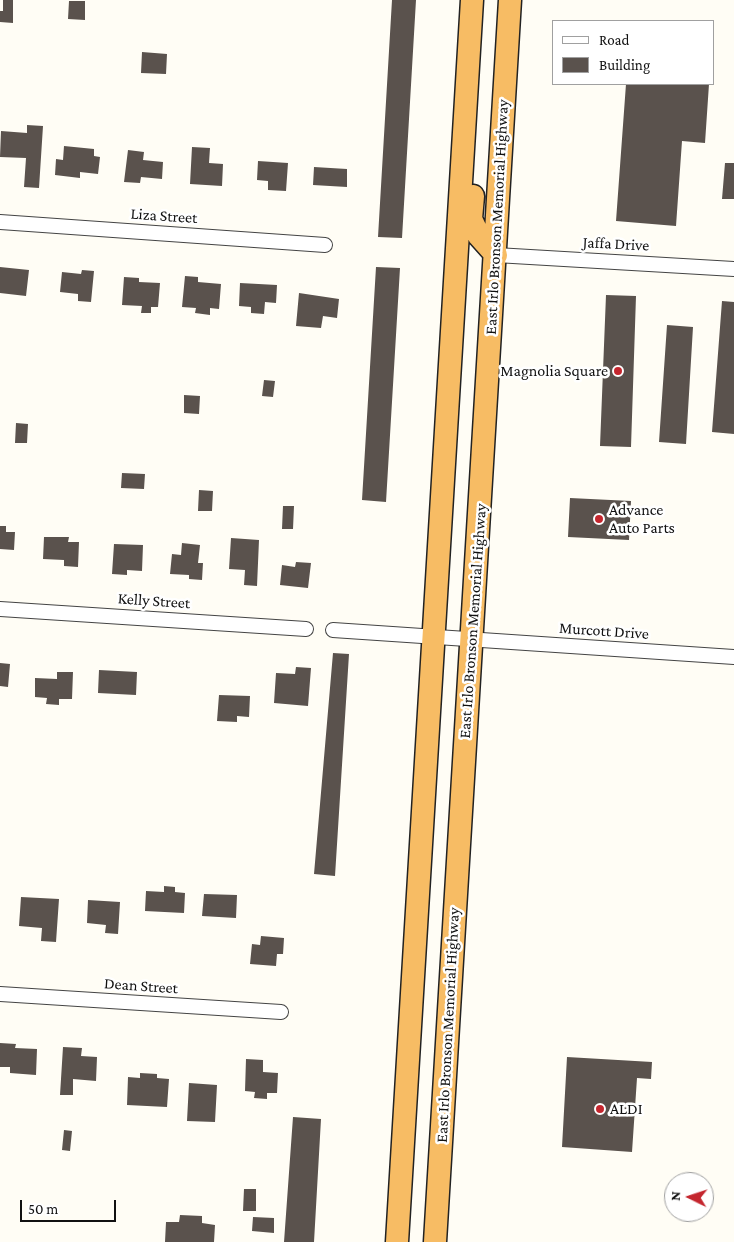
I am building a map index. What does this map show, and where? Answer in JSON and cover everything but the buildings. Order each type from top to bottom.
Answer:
[{"type":"highway","points":[[397,1242],[472,0]]},
{"type":"highway","points":[[484,0],[471,218],[479,236],[496,255]]},
{"type":"highway","points":[[495,0],[486,147],[501,165]]},
{"type":"highway","name":"East Irlo Bronson Memorial Highway","points":[[435,1242],[510,0]]},
{"type":"street","name":"Liza Street","points":[[0,222],[325,245]]},
{"type":"street","name":"Jaffa Drive","points":[[496,255],[734,269]]},
{"type":"street","name":"Kelly Street","points":[[0,608],[306,629]]},
{"type":"street","points":[[334,630],[471,640]]},
{"type":"street","name":"Murcott Drive","points":[[471,640],[734,657]]},
{"type":"street","name":"Dean Street","points":[[0,994],[281,1012]]},
{"type":"place","name":"Magnolia Square","points":[[618,371]]},
{"type":"place","name":"Advance Auto Parts","points":[[599,519]]},
{"type":"place","name":"ALDI","points":[[600,1109]]}]
